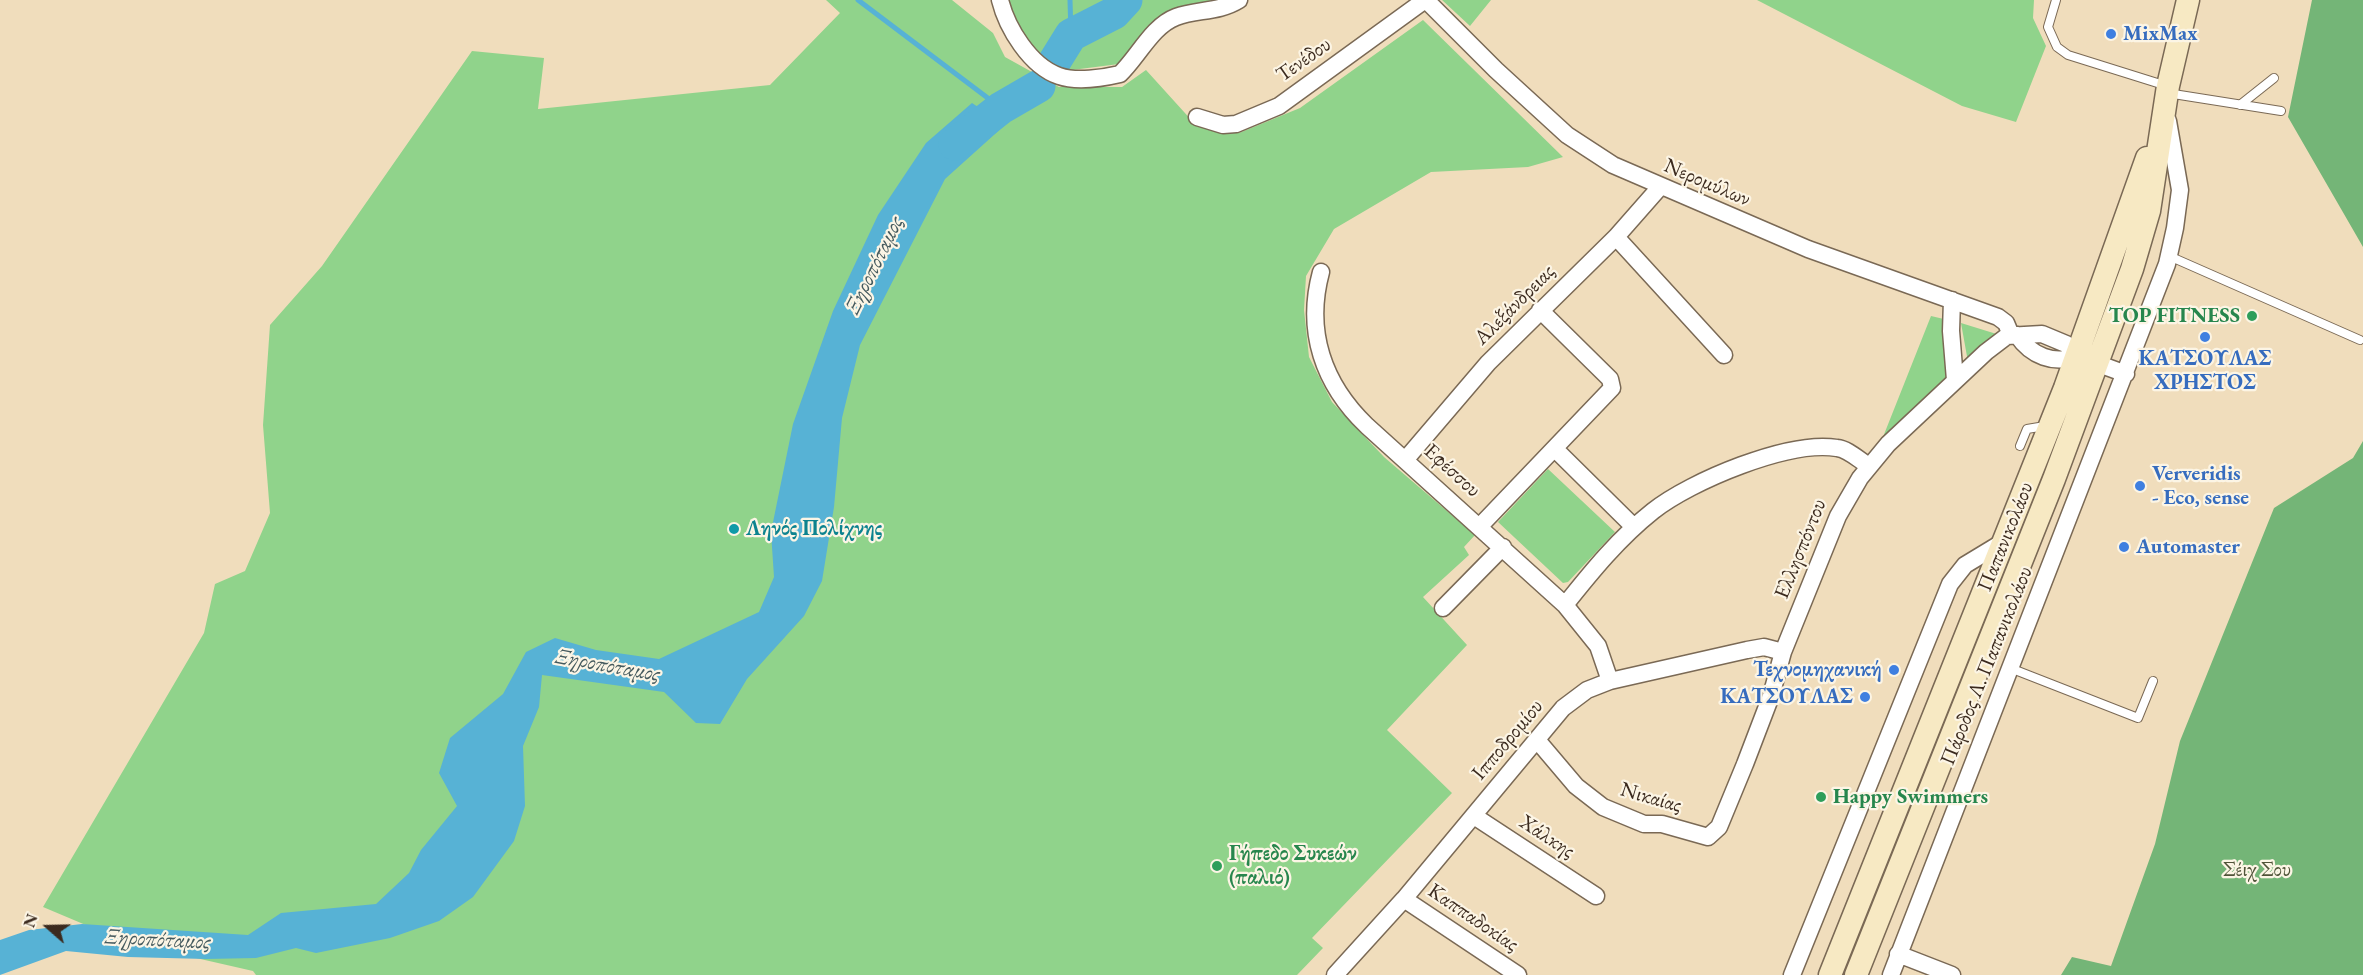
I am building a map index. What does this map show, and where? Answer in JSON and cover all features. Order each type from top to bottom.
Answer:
[{"type":"main road","name":"Παπανικολάου","points":[[1830,975],[2003,542],[2087,360],[2146,224],[2167,90],[2188,0]]},
{"type":"main road","name":"Παπανικολάου","points":[[1856,975],[2087,360]]},
{"type":"street","points":[[1000,0],[1008,23],[1034,58],[1052,73],[1071,78],[1120,74],[1168,21],[1180,16],[1220,10],[1239,0]]},
{"type":"street","name":"Τενέδου","points":[[1197,117],[1223,125],[1236,124],[1279,106],[1426,0]]},
{"type":"street","name":"Νερομύλων","points":[[1426,0],[1496,70],[1574,141],[1613,165],[1808,249],[2000,318],[2027,347],[2047,357],[2061,361],[2087,360],[2126,374]]},
{"type":"street","name":"Πάροδος Λ. Παπανικολάου","points":[[1891,975],[1929,869],[2126,374],[2169,256],[2180,190],[2170,140],[2167,90]]},
{"type":"street","name":"Αλεξάνδρειας","points":[[1406,459],[1488,363],[1616,237],[1660,187]]},
{"type":"street","points":[[1616,237],[1724,355]]},
{"type":"street","name":"Εφέσσου","points":[[1321,272],[1316,302],[1316,332],[1327,375],[1349,408],[1565,605],[1598,646],[1610,681]]},
{"type":"street","points":[[1952,300],[1950,331],[1955,380]]},
{"type":"street","points":[[1480,526],[1609,394],[1613,384],[1540,310]]},
{"type":"street","name":"Ελλησπόντου","points":[[1708,837],[1719,827],[1742,772],[1768,705],[1783,652],[1838,516],[1869,466],[1902,430],[1990,348],[2014,335]]},
{"type":"street","points":[[1565,605],[1604,558],[1634,527],[1664,503],[1689,488],[1738,466],[1770,457],[1836,447],[1869,466]]},
{"type":"street","points":[[1555,449],[1634,527]]},
{"type":"street","name":"Πάροδος Λ. Παπανικολάου","points":[[1792,975],[1950,584],[1965,566],[2003,542]]},
{"type":"street","points":[[1443,608],[1503,547]]},
{"type":"street","name":"Ιπποδρομίου","points":[[1335,975],[1404,899],[1563,708],[1587,690],[1610,681],[1755,648],[1783,652]]},
{"type":"street","name":"Νικαίας","points":[[1537,740],[1575,786],[1603,807],[1644,824],[1662,824],[1708,837]]},
{"type":"street","name":"Χάλκης","points":[[1474,816],[1596,896]]},
{"type":"street","name":"Καππαδοκίας","points":[[1404,899],[1518,975]]},
{"type":"street","points":[[1898,954],[1952,975]]},
{"type":"lane","points":[[2056,0],[2048,27],[2057,47],[2068,55],[2167,90],[2280,111]]},
{"type":"lane","points":[[2240,105],[2274,78]]},
{"type":"lane","points":[[2169,256],[2360,340]]},
{"type":"lane","points":[[2020,446],[2027,429],[2039,427]]},
{"type":"lane","points":[[2010,668],[2138,718],[2153,681]]},
{"type":"green space","points":[[826,0],[952,0],[993,33],[1005,57],[1059,87],[1122,87],[1146,70],[1194,123],[1239,133],[1300,108],[1423,20],[1563,157],[1528,167],[1431,172],[1334,229],[1306,276],[1304,310],[1309,357],[1332,402],[1384,457],[1475,535],[1464,547],[1469,555],[1423,597],[1467,645],[1387,730],[1452,793],[1312,938],[1323,948],[1297,975],[256,975],[253,971],[126,942],[43,907],[204,633],[215,584],[245,571],[270,513],[263,425],[270,325],[322,266],[472,51],[544,58],[538,109],[770,85],[840,13]]},
{"type":"green space","points":[[1005,0],[1217,0],[1199,6],[1119,64],[1064,71],[1048,65],[1017,27]]},
{"type":"green space","points":[[1442,0],[1491,0],[1470,26]]},
{"type":"green space","points":[[1757,0],[2034,0],[2033,18],[2046,46],[2016,122],[1962,106]]},
{"type":"green space","points":[[2312,0],[2363,0],[2363,247],[2288,117]]},
{"type":"green space","points":[[1931,316],[1948,320],[1952,381],[1883,437]]},
{"type":"green space","points":[[1961,323],[2003,336],[1968,362]]},
{"type":"green space","name":"Σέιχ Σου","points":[[2363,441],[2363,975],[2061,975],[2072,957],[2111,966],[2155,844],[2180,741],[2274,508],[2353,458]]},
{"type":"green space","points":[[1548,469],[1615,532],[1568,582],[1563,583],[1498,522]]},
{"type":"water","points":[[972,103],[1005,125],[945,179],[860,345],[842,418],[834,507],[822,581],[804,616],[747,679],[720,724],[696,723],[664,692],[542,675],[539,707],[523,746],[525,806],[514,841],[473,897],[439,921],[390,938],[316,953],[296,948],[256,958],[206,959],[128,957],[66,951],[0,975],[0,940],[29,930],[82,924],[248,935],[281,913],[376,904],[409,873],[421,850],[457,806],[439,773],[450,738],[503,694],[526,652],[555,638],[596,650],[659,659],[759,612],[774,577],[771,532],[793,424],[833,311],[878,215],[926,143]]},
{"type":"waterway","points":[[858,0],[1001,108]]},
{"type":"waterway","points":[[1070,0],[1071,35]]},
{"type":"waterway","name":"Ξηροπόταμος","points":[[1053,64],[1071,35],[1114,13],[1126,0]]},
{"type":"waterway","name":"Ξηροπόταμος","points":[[955,144],[1001,108],[1039,86]]},
{"type":"place","name":"MixMax","points":[[2111,34]]},
{"type":"place","name":"TOP FITNESS","points":[[2252,316]]},
{"type":"place","name":"ΚΑΤΣΟΥΛΑΣ ΧΡΗΣΤΟΣ","points":[[2205,337]]},
{"type":"place","name":"Ververidis - Eco, sense","points":[[2140,486]]},
{"type":"place","name":"Ληνός Πολίχνης","points":[[734,529]]},
{"type":"place","name":"Automaster","points":[[2124,547]]},
{"type":"place","name":"Τεχνομηχανική","points":[[1894,670]]},
{"type":"place","name":"ΚΑΤΣΟΥΛΑΣ","points":[[1865,697]]},
{"type":"place","name":"Happy Swimmers","points":[[1821,797]]},
{"type":"place","name":"Γήπεδο Συκεών (παλιό)","points":[[1217,866]]}]
